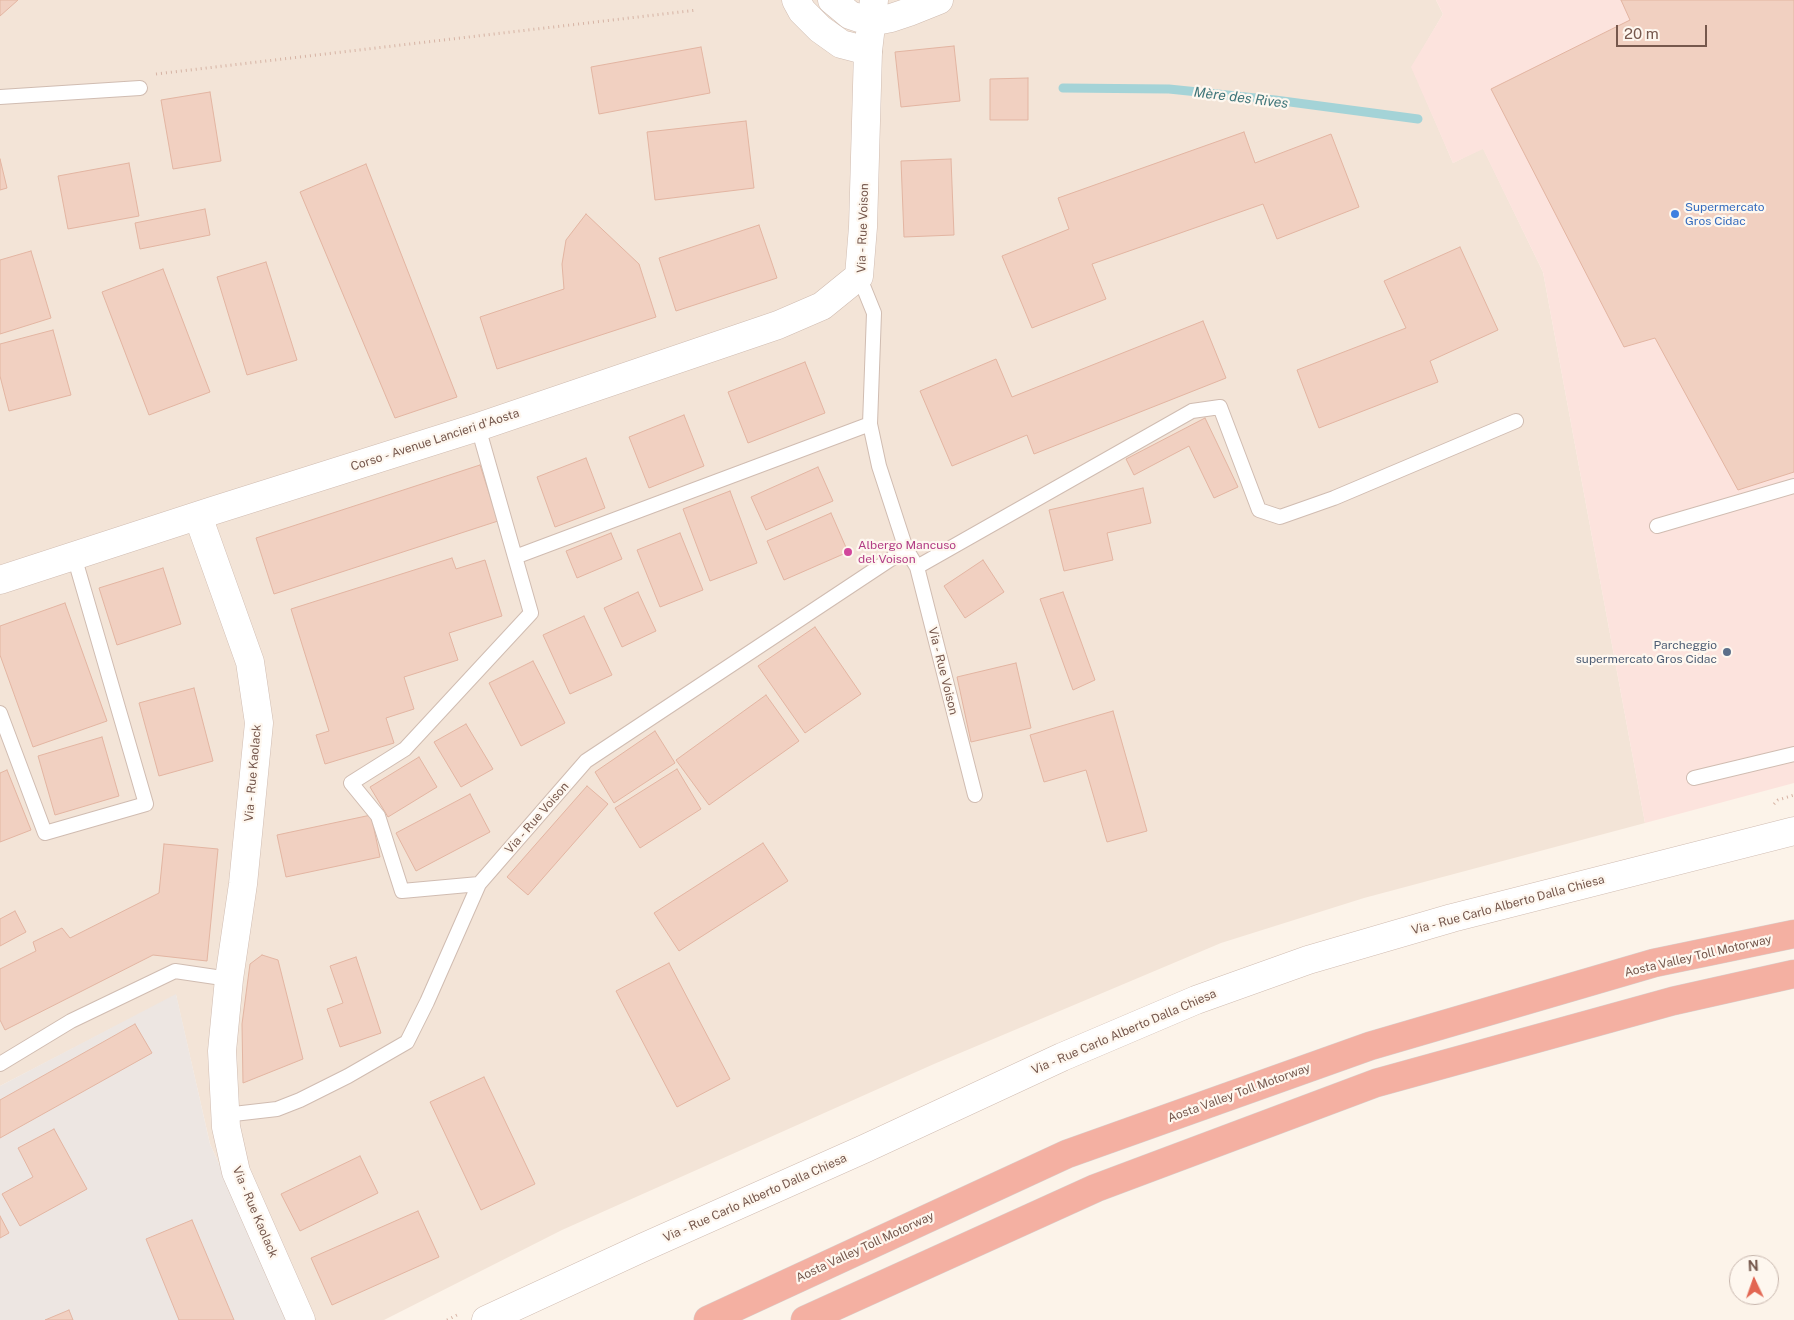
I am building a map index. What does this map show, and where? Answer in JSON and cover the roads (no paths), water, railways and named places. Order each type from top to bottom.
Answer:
[{"type":"highway","name":"Aosta Valley Toll Motorway","points":[[708,1320],[1067,1154],[1324,1062],[1380,1043],[1654,963],[1794,934]]},
{"type":"highway","points":[[805,1320],[1096,1188],[1376,1083],[1673,1001],[1794,974]]},
{"type":"street","points":[[796,0],[802,11],[820,29],[841,44],[868,52]]},
{"type":"street","points":[[832,0],[850,15],[872,11],[909,12],[939,0]]},
{"type":"street","name":"Via - Rue Voison","points":[[859,276],[863,227],[868,52],[872,11]]},
{"type":"street","name":"Corso - Avenue Lancieri d'Aosta","points":[[0,580],[478,427],[778,325],[822,306],[859,276]]},
{"type":"street","name":"Via - Rue Kaolack","points":[[198,516],[250,662],[259,723],[243,884],[229,979],[222,1051],[226,1127],[236,1172],[301,1320]]},
{"type":"street","name":"Via - Rue Carlo Alberto Dalla Chiesa","points":[[486,1320],[644,1246],[864,1149],[1062,1057],[1196,1000],[1308,960],[1452,918],[1794,831]]},
{"type":"lane","points":[[0,97],[140,88]]},
{"type":"lane","name":"Via - Rue Voison","points":[[859,276],[874,313],[870,424],[879,466],[906,549],[917,568],[975,795]]},
{"type":"lane","points":[[917,568],[1192,411],[1220,407],[1259,510],[1280,516],[1334,498],[1516,421]]},
{"type":"lane","points":[[515,557],[870,424]]},
{"type":"lane","points":[[478,427],[531,614],[405,749],[351,783],[378,816],[402,891],[479,884]]},
{"type":"lane","points":[[1657,526],[1794,486]]},
{"type":"lane","name":"Via - Rue Voison","points":[[225,1115],[277,1109],[300,1100],[348,1076],[407,1042],[427,1002],[479,884],[586,761],[906,549]]},
{"type":"lane","points":[[0,714],[45,833],[146,804],[74,556]]},
{"type":"lane","points":[[1694,778],[1794,754]]},
{"type":"lane","points":[[0,1064],[71,1021],[175,971],[229,979]]},
{"type":"waterway","name":"Mère des Rives","points":[[1063,88],[1169,89],[1275,100],[1418,119]]},
{"type":"place","name":"Supermercato Gros Cidac","points":[[1675,214]]},
{"type":"place","name":"Albergo Mancuso del Voison","points":[[848,552]]},
{"type":"place","name":"Parcheggio supermercato Gros Cidac","points":[[1727,652]]}]
